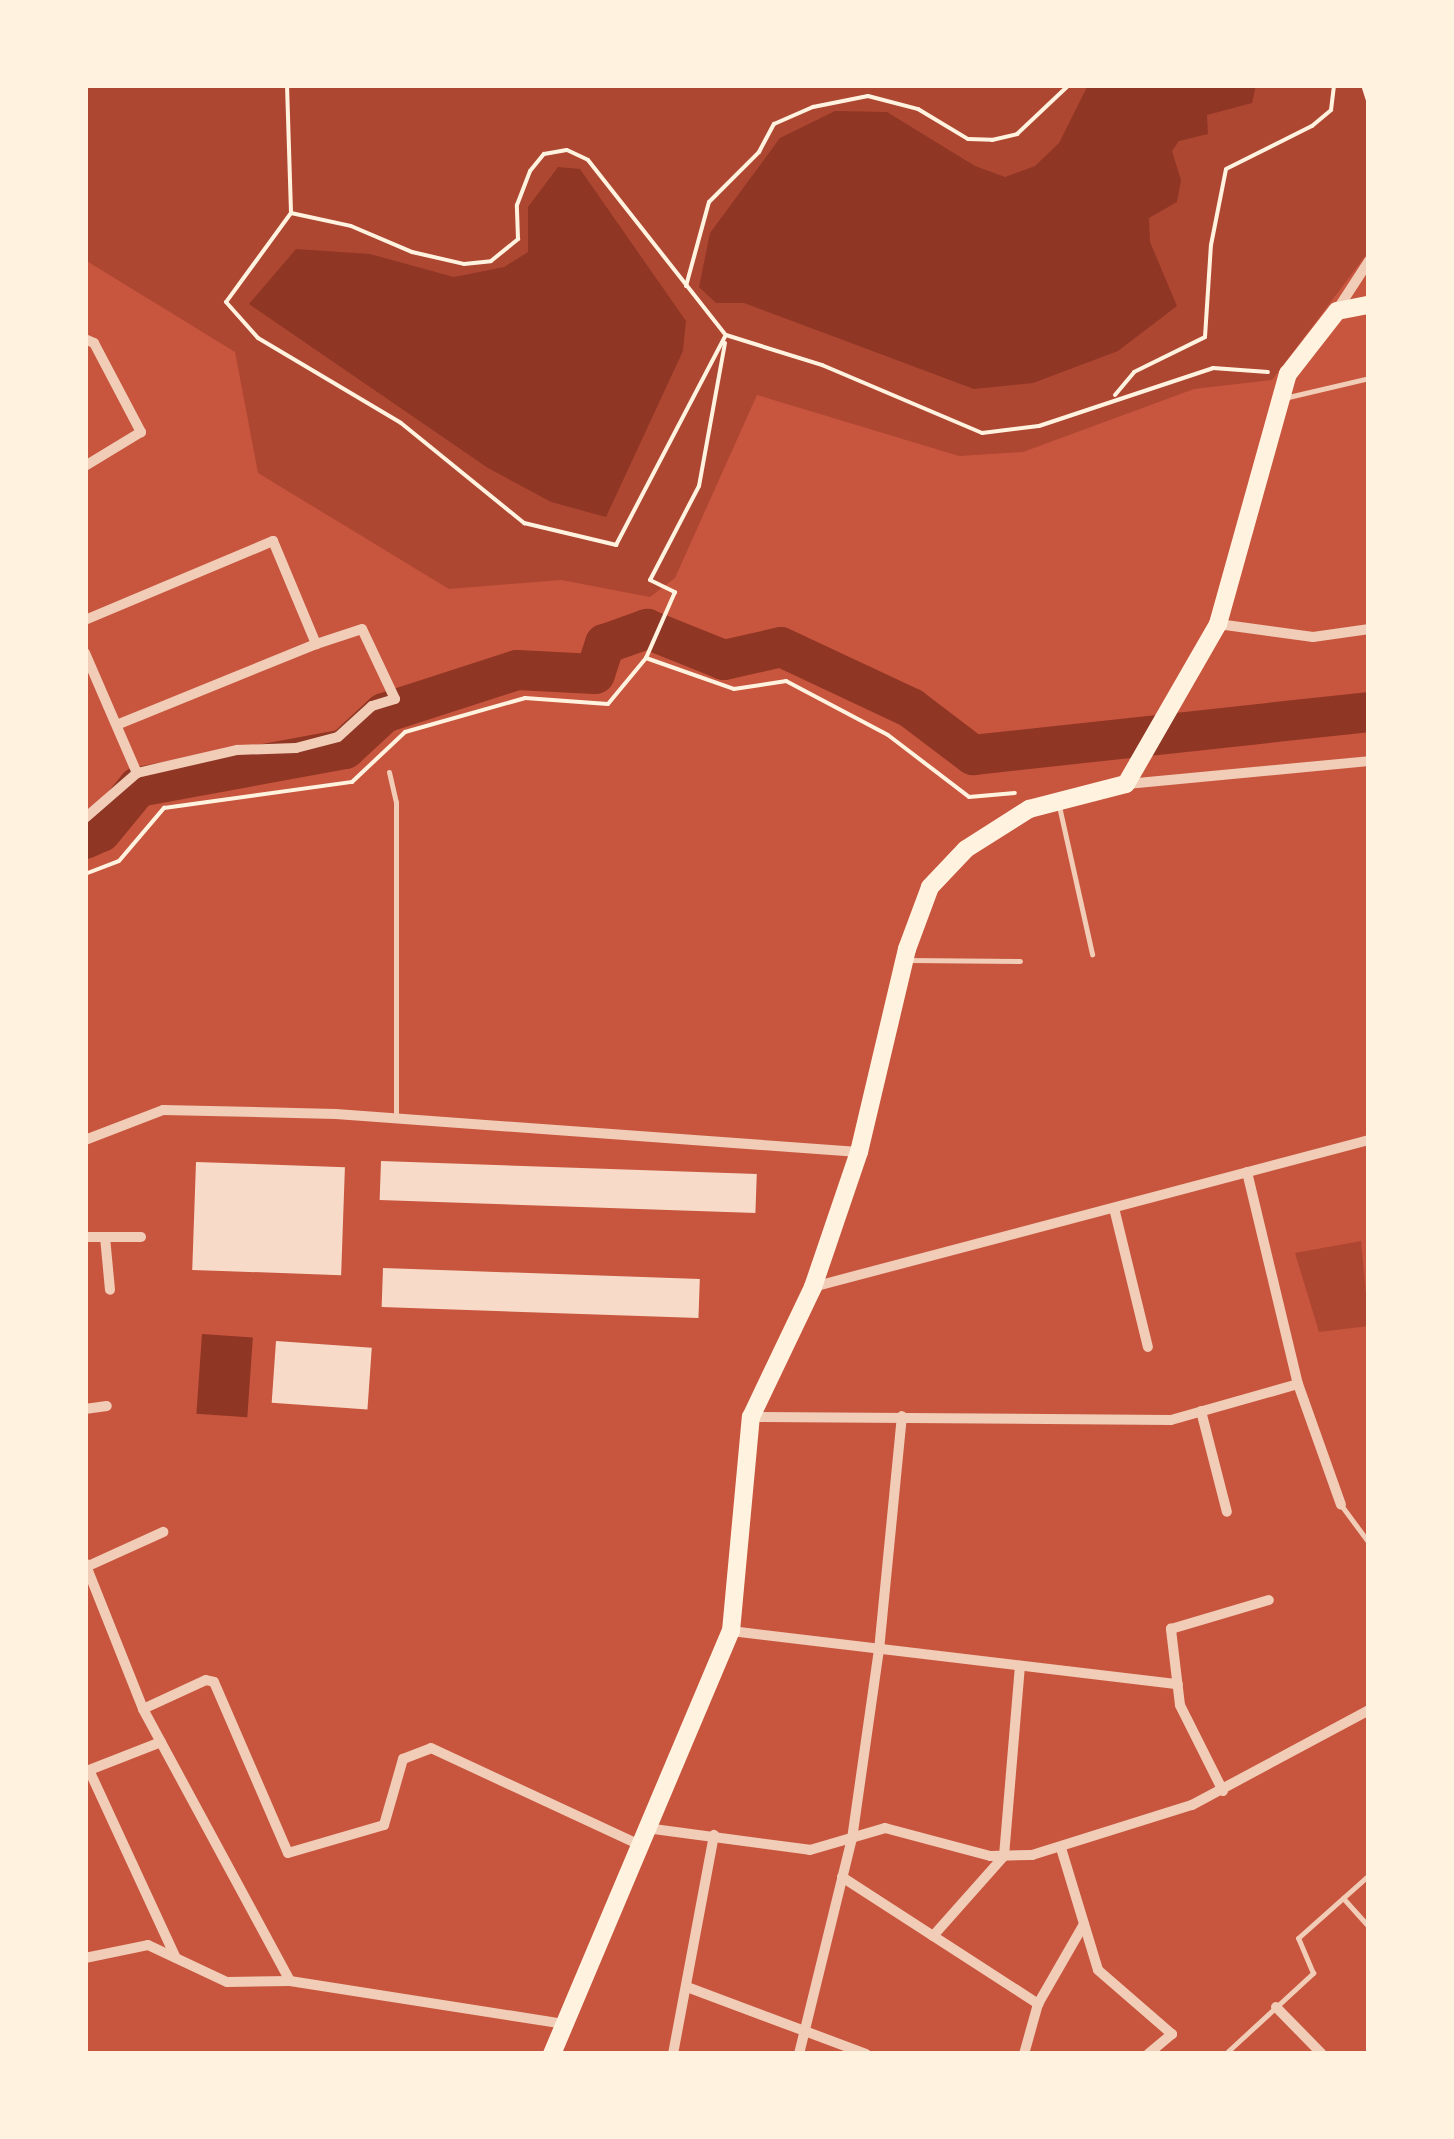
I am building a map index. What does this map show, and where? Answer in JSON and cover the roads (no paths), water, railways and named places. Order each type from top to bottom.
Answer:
[{"type":"main road","points":[[552,2054],[642,1836],[709,1696],[731,1631],[751,1416],[812,1287],[859,1152],[904,960],[930,887],[966,849],[1029,809],[1126,784],[1218,624],[1288,374],[1337,311],[1369,306]]},
{"type":"street","points":[[1337,311],[1369,261]]},
{"type":"street","points":[[85,340],[94,343],[141,432],[85,466]]},
{"type":"street","points":[[85,620],[273,541],[316,644]]},
{"type":"street","points":[[1218,624],[1313,636],[1369,629]]},
{"type":"street","points":[[85,818],[137,773],[237,750],[296,748],[338,737],[372,706],[395,699],[362,628],[117,726]]},
{"type":"street","points":[[85,653],[137,773]]},
{"type":"street","points":[[1126,784],[1369,761]]},
{"type":"street","points":[[85,1140],[163,1110],[396,1118],[859,1152]]},
{"type":"street","points":[[812,1287],[1369,1140]]},
{"type":"street","points":[[1246,1172],[1298,1384],[1340,1505]]},
{"type":"street","points":[[1114,1208],[1148,1346]]},
{"type":"street","points":[[106,1236],[110,1290]]},
{"type":"street","points":[[85,1237],[141,1237]]},
{"type":"street","points":[[751,1416],[1171,1420],[1298,1384]]},
{"type":"street","points":[[85,1409],[107,1406]]},
{"type":"street","points":[[1201,1411],[1226,1512]]},
{"type":"street","points":[[799,2054],[852,1838],[879,1650],[902,1416]]},
{"type":"street","points":[[163,1532],[86,1565],[143,1709],[290,1981]]},
{"type":"street","points":[[1223,1791],[1180,1705],[1170,1629],[1269,1600]]},
{"type":"street","points":[[731,1631],[1178,1684]]},
{"type":"street","points":[[933,1936],[1004,1856],[1020,1666]]},
{"type":"street","points":[[143,1709],[206,1680],[214,1682],[288,1853],[384,1824],[403,1758],[431,1748],[642,1836],[714,1835],[810,1850],[885,1828],[1004,1856],[1061,1848],[1223,1791],[1369,1710]]},
{"type":"street","points":[[161,1742],[87,1768],[176,1958]]},
{"type":"street","points":[[673,2054],[714,1835]]},
{"type":"street","points":[[1061,1848],[1098,1970],[1172,2034],[1149,2054]]},
{"type":"street","points":[[842,1877],[1038,2004]]},
{"type":"street","points":[[1024,2054],[1038,2004],[1084,1924]]},
{"type":"street","points":[[85,1958],[148,1945],[227,1982],[290,1981],[564,2024]]},
{"type":"street","points":[[687,1987],[866,2054]]},
{"type":"street","points":[[1276,2007],[1322,2054]]},
{"type":"lane","points":[[1283,398],[1369,378]]},
{"type":"lane","points":[[389,772],[396,802],[396,1118]]},
{"type":"lane","points":[[1058,802],[1092,954]]},
{"type":"lane","points":[[904,960],[1020,961]]},
{"type":"lane","points":[[1340,1505],[1369,1543]]},
{"type":"lane","points":[[1226,2054],[1312,1973],[1298,1938],[1369,1875]]},
{"type":"lane","points":[[1343,1898],[1369,1928]]},
{"type":"waterway","points":[[85,839],[101,832],[138,787],[345,749],[384,713],[517,670],[595,674],[605,644],[647,629],[724,660],[781,647],[911,708],[973,755],[1369,712]]}]
